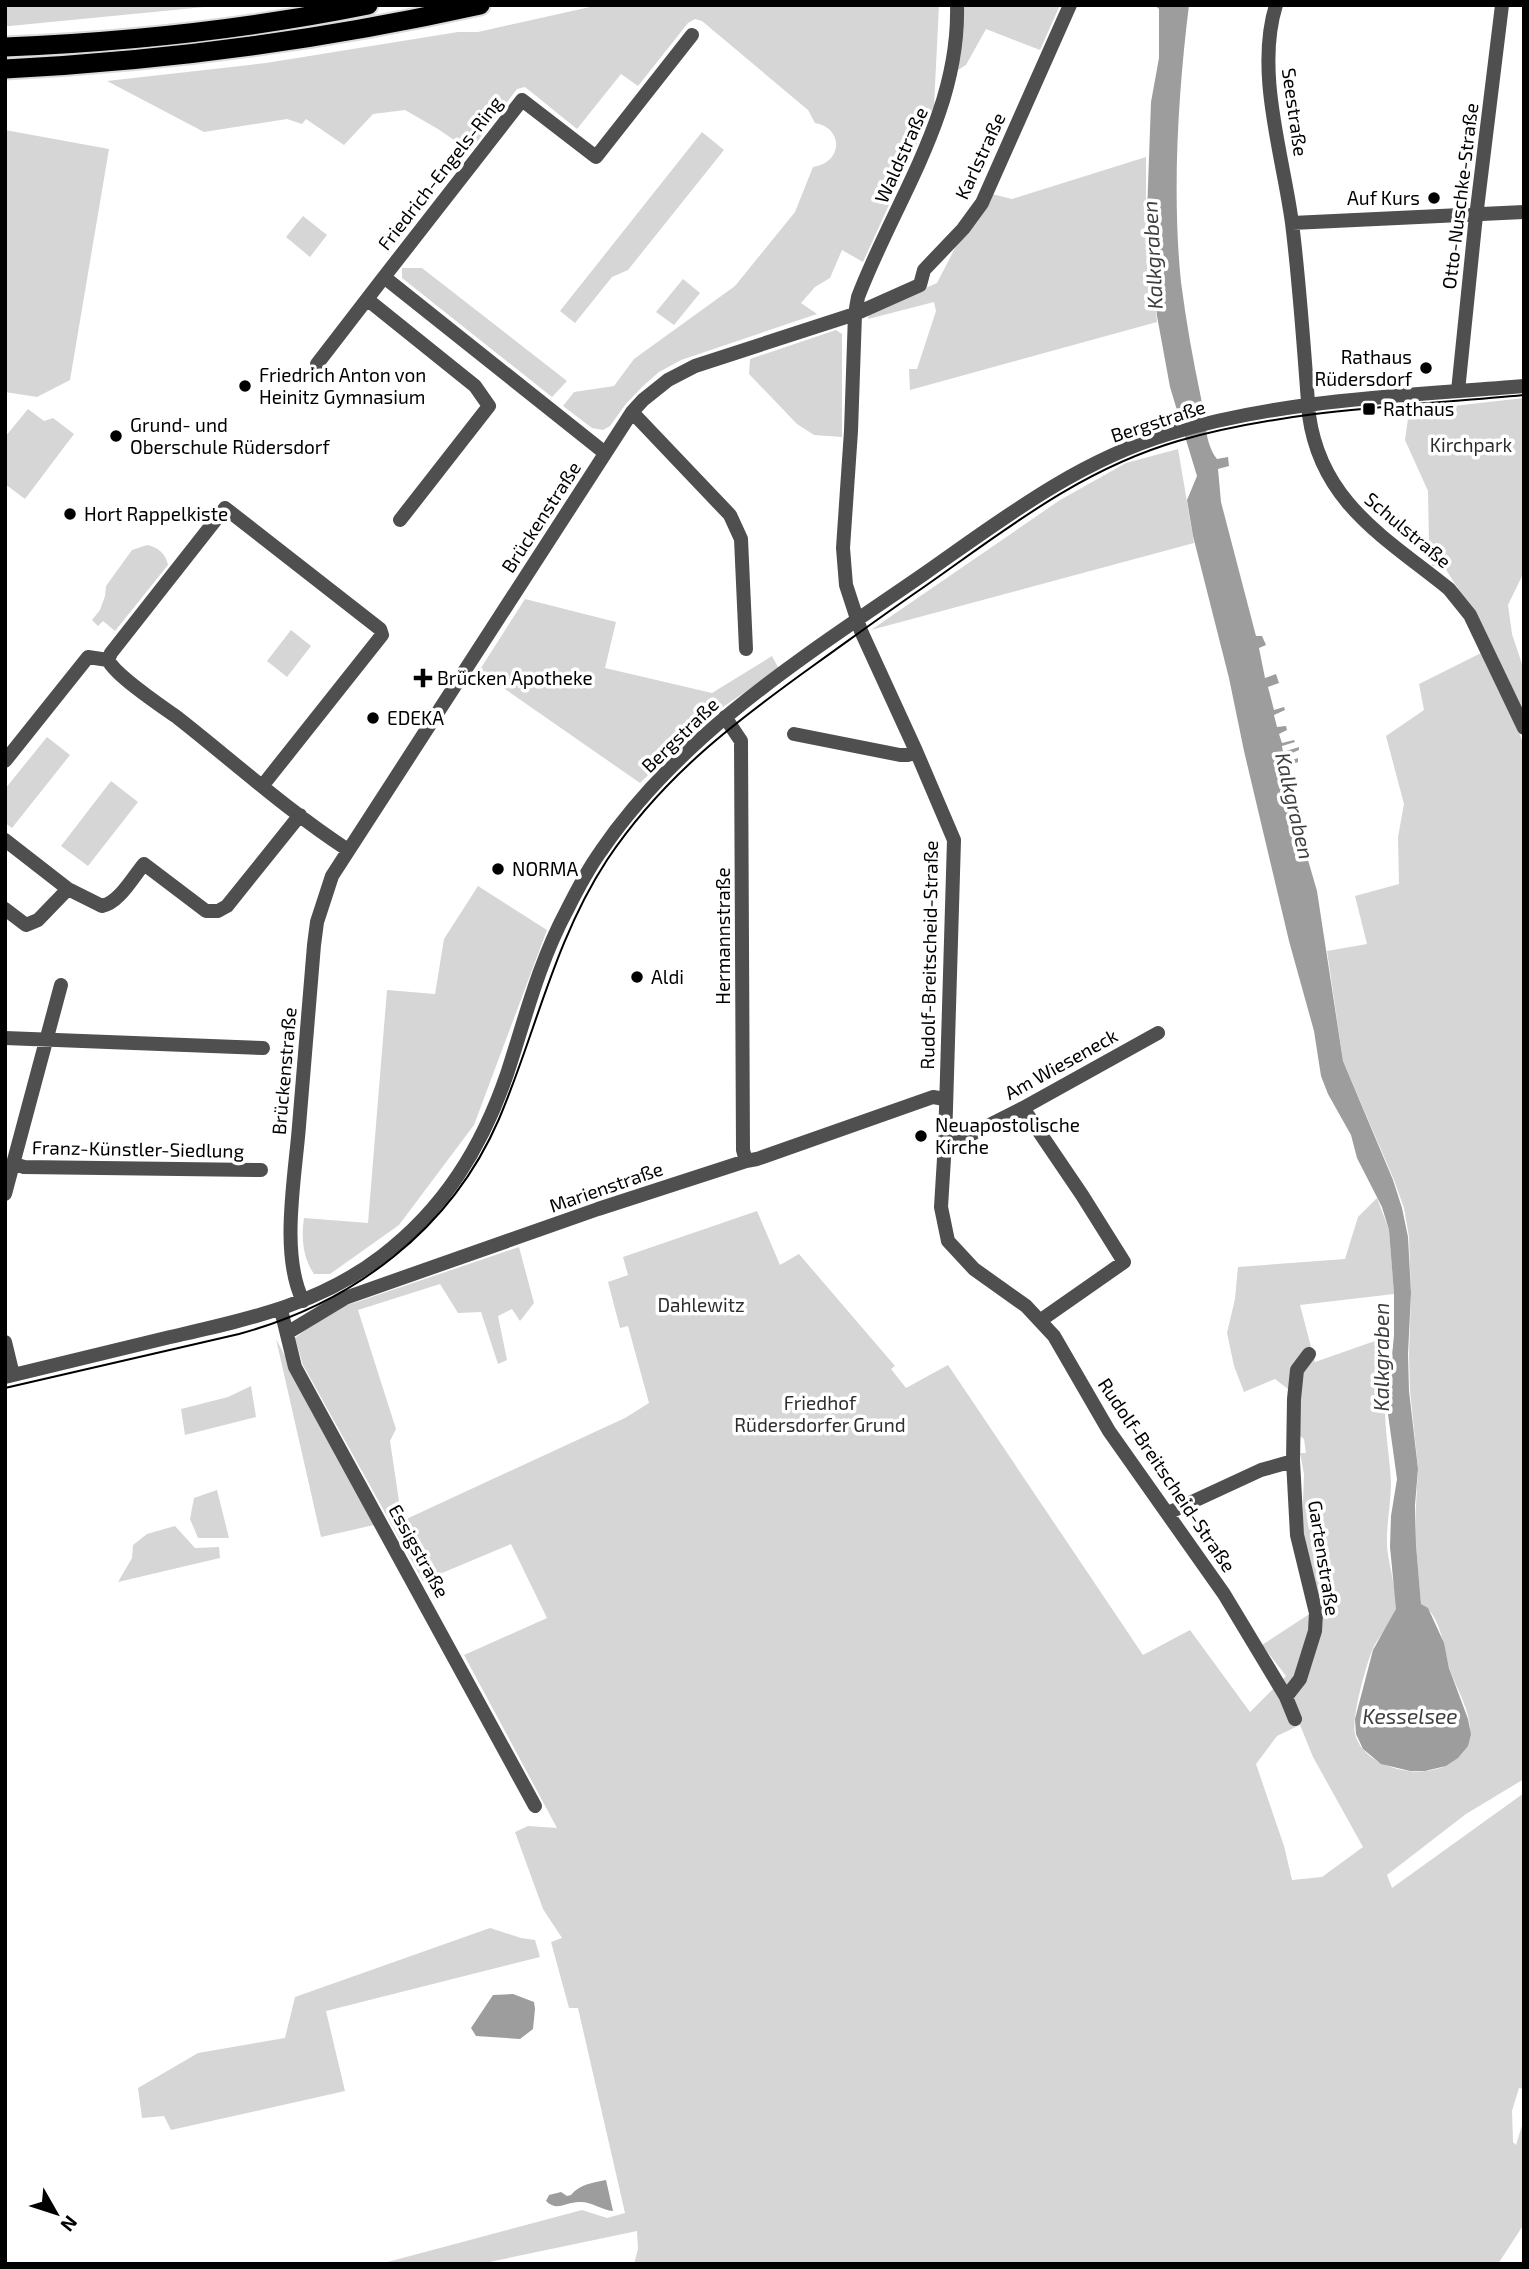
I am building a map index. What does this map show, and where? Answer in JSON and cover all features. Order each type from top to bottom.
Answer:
[{"type":"highway","points":[[5,47],[121,39],[232,27],[368,5]]},
{"type":"highway","points":[[5,69],[104,63],[239,49],[358,30],[480,5]]},
{"type":"street","name":"Waldstraße","points":[[855,314],[864,282],[930,142],[943,107],[955,46],[957,5]]},
{"type":"street","name":"Karlstraße","points":[[855,314],[920,285],[924,270],[978,210],[1070,5]]},
{"type":"street","name":"Seestraße","points":[[1276,5],[1269,45],[1268,76],[1292,223]]},
{"type":"street","name":"Otto-Nuschke-Straße","points":[[1458,391],[1502,5]]},
{"type":"street","name":"Friedrich-Engels-Ring","points":[[605,453],[384,277],[522,100],[596,158],[692,35]]},
{"type":"street","points":[[1292,223],[1524,212]]},
{"type":"street","name":"Schulstraße","points":[[1292,223],[1308,406],[1314,442],[1326,474],[1350,508],[1460,601],[1524,729]]},
{"type":"street","points":[[317,364],[384,277]]},
{"type":"street","points":[[368,300],[475,386],[489,406],[400,520]]},
{"type":"street","name":"Brückenstraße","points":[[303,1301],[296,1282],[292,1230],[314,945],[326,890],[348,850],[605,453],[643,400],[661,385],[695,366],[855,314]]},
{"type":"street","name":"Rudolf-Breitscheid-Straße","points":[[855,314],[843,561],[848,594],[861,631],[954,840],[945,1142],[940,1207],[948,1241],[974,1269],[1026,1306],[1054,1336],[1109,1431],[1224,1594],[1286,1697],[1295,1719]]},
{"type":"street","name":"Bergstraße","points":[[303,1301],[345,1281],[386,1253],[424,1217],[456,1180],[486,1126],[506,1076],[542,963],[589,870],[628,815],[670,769],[725,717],[1030,500],[1082,469],[1129,448],[1210,423],[1289,408],[1524,386]]},
{"type":"street","points":[[632,412],[730,515],[741,539],[746,649]]},
{"type":"street","points":[[262,785],[382,635],[380,629],[225,508],[108,660],[111,666],[300,815],[348,850]]},
{"type":"street","points":[[5,761],[88,657],[108,660]]},
{"type":"street","name":"Hermannstraße","points":[[725,717],[741,741],[743,1137],[746,1161]]},
{"type":"street","points":[[794,734],[900,755],[916,751]]},
{"type":"street","points":[[5,840],[68,889],[102,906],[116,899],[144,864],[206,911],[218,911],[227,906],[300,815]]},
{"type":"street","points":[[5,909],[26,925],[38,920],[68,889]]},
{"type":"street","name":"Franz-Künstler-Siedlung","points":[[6,1187],[61,985]]},
{"type":"street","name":"Am Wieseneck","points":[[945,1142],[954,1143],[1023,1108],[1157,1033]]},
{"type":"street","points":[[5,1038],[263,1048]]},
{"type":"street","name":"Marienstraße","points":[[287,1333],[345,1298],[598,1209],[758,1159],[933,1097],[945,1098]]},
{"type":"street","points":[[1023,1108],[1124,1262],[1041,1320]]},
{"type":"street","name":"Franz-Künstler-Siedlung","points":[[14,1164],[24,1167],[261,1170]]},
{"type":"street","points":[[5,1342],[9,1376],[281,1310],[303,1301]]},
{"type":"street","name":"Essigstraße","points":[[281,1310],[295,1367],[535,1806]]},
{"type":"street","name":"Gartenstraße","points":[[1286,1697],[1300,1679],[1315,1631],[1316,1614],[1297,1535],[1293,1461],[1297,1370],[1309,1354]]},
{"type":"street","points":[[1168,1513],[1261,1470],[1293,1461]]},
{"type":"green space","points":[[5,5],[225,5],[5,26]]},
{"type":"green space","points":[[599,5],[939,5],[934,106],[863,262],[842,250],[830,278],[815,287],[801,303],[817,314],[681,360],[659,372],[643,386],[610,426],[603,430],[592,428],[563,406],[574,392],[614,386],[634,359],[735,286],[795,212],[813,167],[830,159],[836,145],[831,131],[815,123],[808,110],[702,21],[695,19],[688,23],[638,86],[621,74],[577,129],[525,87],[517,89],[470,151],[405,110],[373,114],[344,145],[306,119],[302,124],[287,119],[204,132],[107,81],[266,63],[458,32],[478,32]]},
{"type":"green space","points":[[961,5],[1060,5],[1040,50],[986,29],[966,65],[955,72]]},
{"type":"green space","points":[[5,130],[109,149],[70,380],[37,397],[5,392]]},
{"type":"green space","points":[[702,132],[724,150],[628,270],[612,277],[575,323],[560,311]]},
{"type":"green space","points":[[1146,157],[1146,208],[1157,322],[910,390],[909,369],[917,369],[936,311],[934,302],[868,319],[869,313],[937,283],[955,248],[992,194],[1012,199]]},
{"type":"green space","points":[[303,216],[327,235],[310,257],[286,237]]},
{"type":"green space","points":[[402,268],[422,268],[567,381],[552,397],[402,278]]},
{"type":"green space","points":[[683,279],[700,293],[674,325],[656,312]]},
{"type":"green space","points":[[836,330],[842,334],[842,437],[814,435],[797,424],[749,374],[750,359]]},
{"type":"green space","name":"Kirchpark","points":[[1524,398],[1524,572],[1508,605],[1512,634],[1524,670],[1524,715],[1473,612],[1443,565],[1432,566],[1428,491],[1405,440],[1409,411]]},
{"type":"green space","points":[[28,409],[44,421],[53,418],[74,434],[25,499],[5,484],[5,437]]},
{"type":"green space","points":[[1178,449],[1194,543],[871,630],[1060,500],[1126,463]]},
{"type":"green space","points":[[147,545],[161,552],[168,565],[115,631],[103,621],[98,626],[92,620],[100,610],[106,586],[132,550]]},
{"type":"green space","points":[[525,599],[616,622],[605,668],[712,693],[772,656],[779,669],[705,719],[640,783],[479,671]]},
{"type":"green space","points":[[291,630],[311,646],[287,677],[267,661]]},
{"type":"green space","points":[[1485,651],[1524,746],[1524,1779],[1466,1814],[1387,1875],[1392,1888],[1524,1793],[1524,2089],[1519,2088],[1512,2111],[1513,2142],[1516,2145],[1524,2119],[1524,2224],[1498,2264],[634,2264],[638,2249],[637,2231],[480,2264],[380,2264],[582,2210],[607,2218],[625,2213],[578,2008],[569,2008],[551,1942],[562,1938],[543,1909],[515,1832],[528,1826],[557,1828],[464,1655],[547,1618],[511,1544],[423,1581],[303,1365],[295,1338],[333,1308],[519,1247],[534,1303],[520,1321],[512,1309],[498,1316],[507,1360],[498,1364],[481,1312],[458,1313],[440,1284],[358,1310],[396,1429],[390,1441],[402,1521],[625,1418],[649,1403],[628,1326],[620,1328],[608,1282],[628,1275],[623,1257],[757,1211],[780,1265],[799,1254],[895,1366],[891,1369],[906,1388],[948,1365],[1143,1655],[1190,1630],[1250,1712],[1286,1676],[1262,1645],[1317,1609],[1302,1528],[1304,1474],[1300,1453],[1306,1453],[1304,1439],[1297,1434],[1301,1399],[1275,1379],[1244,1392],[1234,1366],[1227,1333],[1235,1299],[1238,1267],[1345,1259],[1358,1217],[1377,1198],[1389,1230],[1394,1294],[1300,1305],[1315,1362],[1392,1335],[1385,1399],[1391,1483],[1387,1538],[1396,1609],[1374,1646],[1368,1664],[1357,1703],[1355,1734],[1363,1749],[1376,1760],[1408,1771],[1435,1769],[1449,1764],[1461,1754],[1468,1743],[1470,1732],[1466,1708],[1450,1670],[1437,1624],[1428,1609],[1421,1604],[1416,1545],[1418,1468],[1410,1391],[1409,1237],[1404,1208],[1394,1180],[1343,1061],[1327,951],[1367,944],[1355,896],[1399,884],[1398,837],[1404,804],[1386,736],[1424,710],[1419,684]],"holes":[[[1300,1725],[1313,1757],[1363,1847],[1322,1877],[1292,1880],[1284,1846],[1256,1764],[1277,1736]]]},
{"type":"green space","points":[[47,737],[70,755],[12,828],[5,823],[5,789]]},
{"type":"green space","points":[[111,781],[138,802],[88,866],[61,846]]},
{"type":"green space","points":[[478,886],[547,930],[474,1125],[399,1225],[330,1274],[314,1274],[304,1248],[304,1218],[368,1223],[387,990],[435,994],[444,939]]},
{"type":"green space","points":[[276,1339],[374,1525],[321,1537]]},
{"type":"green space","points":[[251,1386],[256,1417],[185,1435],[181,1409],[228,1397]]},
{"type":"green space","points":[[217,1490],[229,1538],[198,1538],[190,1519],[194,1498]]},
{"type":"green space","points":[[175,1526],[195,1548],[219,1547],[220,1558],[118,1582],[132,1558],[133,1545],[147,1534]]},
{"type":"green space","points":[[490,1928],[535,1940],[540,1957],[326,2011],[345,2091],[171,2130],[164,2116],[142,2118],[138,2088],[198,2053],[285,2038],[295,1997]]},
{"type":"water","points":[[1155,5],[1189,5],[1179,108],[1178,249],[1183,297],[1206,430],[1217,459],[1228,457],[1229,466],[1218,469],[1221,502],[1256,636],[1262,636],[1266,645],[1259,648],[1265,678],[1276,674],[1279,683],[1268,687],[1274,710],[1284,707],[1285,710],[1274,715],[1277,727],[1286,726],[1287,730],[1279,734],[1282,743],[1295,742],[1282,746],[1283,752],[1299,747],[1299,750],[1285,756],[1286,762],[1298,758],[1298,762],[1287,767],[1290,798],[1317,891],[1343,1061],[1393,1180],[1408,1237],[1411,1293],[1409,1391],[1418,1469],[1415,1505],[1421,1604],[1428,1608],[1444,1643],[1449,1668],[1471,1734],[1468,1746],[1458,1758],[1446,1766],[1425,1771],[1410,1771],[1381,1764],[1363,1749],[1356,1734],[1355,1719],[1373,1650],[1396,1609],[1390,1547],[1391,1516],[1397,1479],[1387,1407],[1394,1335],[1389,1230],[1382,1207],[1357,1158],[1351,1135],[1321,1076],[1314,1031],[1289,941],[1229,678],[1193,536],[1187,500],[1197,476],[1170,387],[1157,316],[1147,214],[1151,102],[1159,58],[1159,9]]},
{"type":"water","points":[[513,1994],[534,2002],[533,2029],[520,2039],[476,2036],[471,2028],[493,1995]]},
{"type":"water","points":[[606,2180],[613,2211],[583,2202],[554,2206],[546,2201],[549,2195],[561,2192],[567,2196],[571,2195],[582,2186]]},
{"type":"tram line","points":[[5,1388],[239,1334],[281,1320],[321,1303],[359,1282],[394,1256],[426,1228],[454,1195],[479,1159],[499,1119],[573,922],[607,860],[652,802],[703,752],[758,706],[1013,524],[1075,485],[1108,468],[1142,453],[1220,430],[1306,415],[1524,395]]},
{"type":"place","name":"Auf Kurs","points":[[1434,198]]},
{"type":"place","name":"Rathaus Rüdersdorf","points":[[1426,368]]},
{"type":"place","name":"Friedrich Anton von Heinitz Gymnasium","points":[[245,386]]},
{"type":"place","name":"Rathaus","points":[[1369,409]]},
{"type":"place","name":"Grund- und Oberschule Rüdersdorf","points":[[116,436]]},
{"type":"place","name":"Hort Rappelkiste","points":[[70,514]]},
{"type":"place","name":"Brücken Apotheke","points":[[423,678]]},
{"type":"place","name":"EDEKA","points":[[373,718]]},
{"type":"place","name":"NORMA","points":[[498,869]]},
{"type":"place","name":"Aldi","points":[[637,977]]},
{"type":"place","name":"Neuapostolische Kirche","points":[[921,1136]]},
{"type":"water label","name":"Kalkgraben","points":[[1153,255]]},
{"type":"water label","name":"Kalkgraben","points":[[1294,806]]},
{"type":"water label","name":"Kalkgraben","points":[[1382,1357]]},
{"type":"water label","name":"Kesselsee","points":[[1410,1717]]},
{"type":"park label","name":"Dahlewitz","points":[[701,1305]]},
{"type":"park label","name":"Friedhof Rüdersdorfer Grund","points":[[820,1414]]}]
